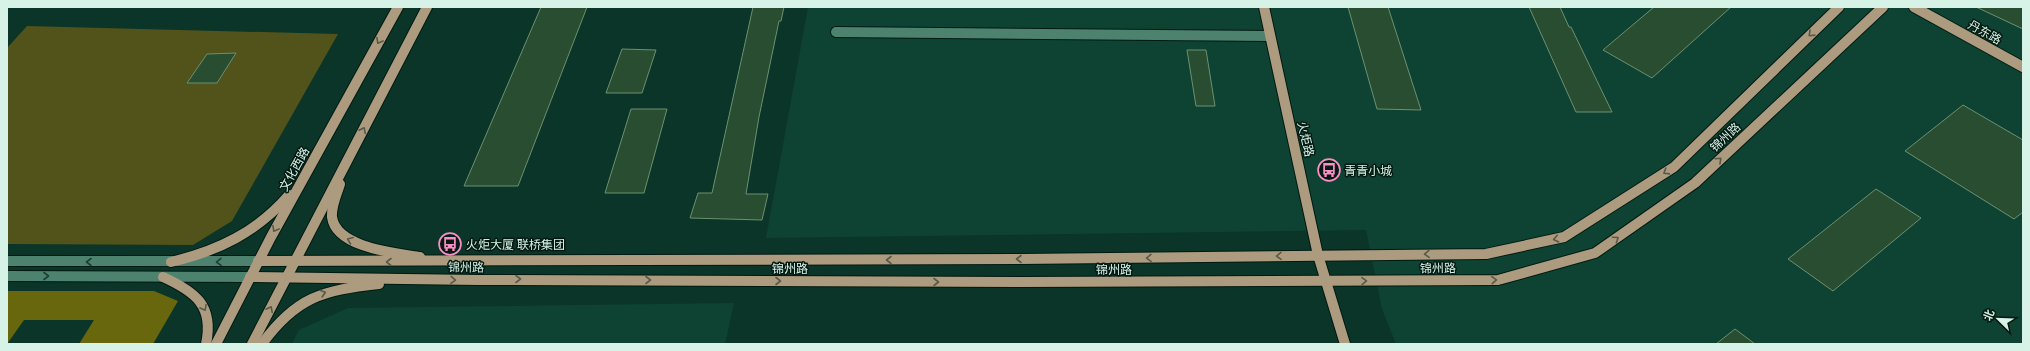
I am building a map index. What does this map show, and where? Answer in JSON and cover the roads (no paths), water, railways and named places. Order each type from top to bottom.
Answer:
[{"type":"main road","name":"文化西路","points":[[216,344],[258,261],[398,7]]},
{"type":"main road","points":[[252,344],[427,7]]},
{"type":"main road","name":"火炬路","points":[[1264,7],[1318,256],[1325,282],[1346,344]]},
{"type":"main road","name":"锦州路","points":[[258,261],[442,262],[1020,259],[1486,254],[1564,237],[1674,167],[1839,7]]},
{"type":"main road","name":"锦州路","points":[[250,277],[479,280],[1325,282],[1498,280],[1595,253],[1695,183],[1883,7]]},
{"type":"main road","name":"丹东路","points":[[1914,7],[2023,67]]},
{"type":"main road","points":[[171,262],[188,259],[230,242],[254,228],[282,203],[311,164]]},
{"type":"main road","points":[[346,165],[332,218],[335,227],[343,237],[368,247],[442,262]]},
{"type":"main road","points":[[163,277],[179,284],[200,300],[208,315],[210,330],[206,344]]},
{"type":"main road","points":[[262,344],[269,333],[288,312],[302,302],[319,294],[344,287],[427,279]]},
{"type":"street","points":[[836,32],[1270,36]]},
{"type":"street","points":[[7,261],[258,261]]},
{"type":"street","points":[[7,276],[250,277]]},
{"type":"place","name":"青青小城","points":[[1329,170]]},
{"type":"place","name":"火炬大厦 联桥集团","points":[[450,244]]}]
